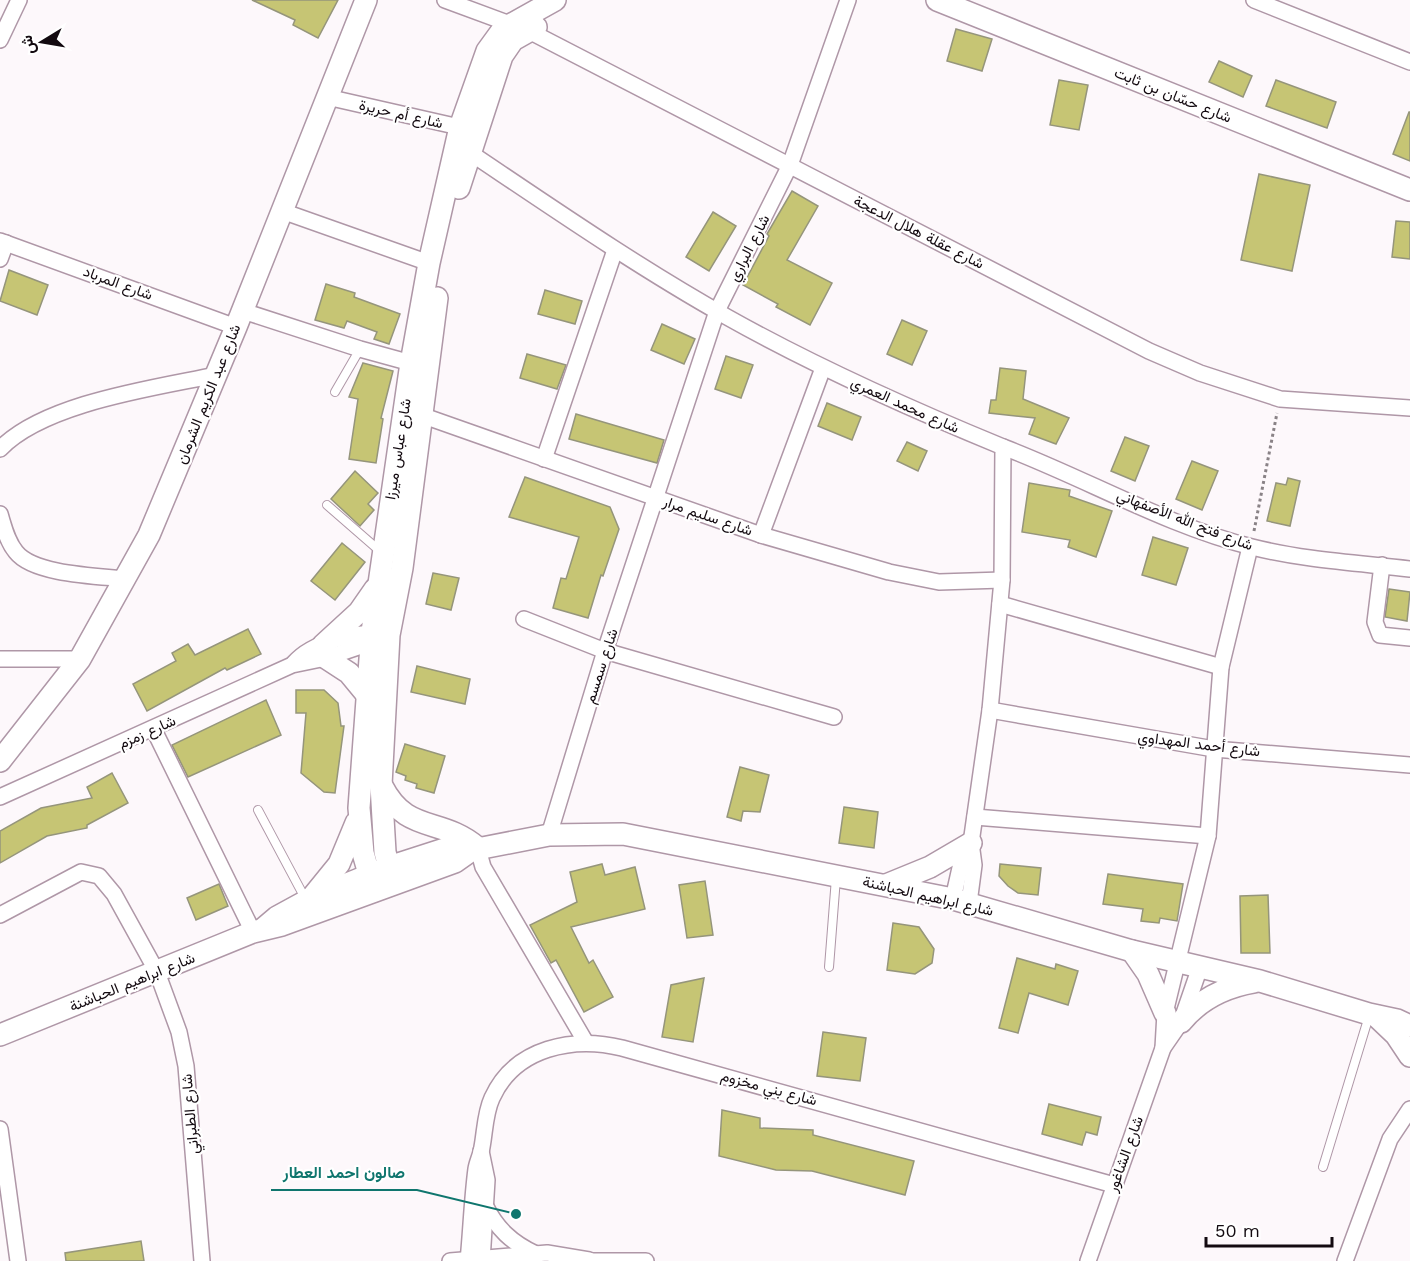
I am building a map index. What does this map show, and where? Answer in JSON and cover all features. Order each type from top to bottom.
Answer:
[{"type":"street","points":[[0,40],[19,0]]},
{"type":"street","name":"شارع عبد الكريم الشرمان","points":[[0,762],[80,659],[127,579],[166,500],[366,0]]},
{"type":"street","name":"شارع عقلة هلال الدعجة","points":[[445,0],[520,27],[1149,351],[1200,374],[1280,399],[1410,408]]},
{"type":"street","points":[[520,27],[555,0]]},
{"type":"street","points":[[520,27],[558,12],[565,0]]},
{"type":"street","name":"شارع البراري","points":[[657,498],[717,311],[790,165],[848,0]]},
{"type":"street","name":"شارع حسّان بن ثابت","points":[[937,0],[1410,190]]},
{"type":"street","points":[[1254,0],[1410,62]]},
{"type":"street","name":"شارع عباس ميرزا","points":[[381,879],[385,852],[381,785],[381,635],[377,586],[411,363],[467,129],[502,56],[520,27]]},
{"type":"street","name":"شارع أم حريرة","points":[[327,97],[467,129]]},
{"type":"street","name":"شارع عباس ميرزا","points":[[381,879],[363,853],[359,808],[368,696],[381,635],[402,568],[421,415],[435,264],[469,152],[467,129]]},
{"type":"street","name":"شارع محمد العمري","points":[[469,152],[615,250],[717,311],[823,368],[904,406],[1003,447]]},
{"type":"street","points":[[282,212],[435,264]]},
{"type":"street","points":[[0,260],[3,242]]},
{"type":"street","name":"شارع المرباد","points":[[3,242],[239,319],[411,363]]},
{"type":"street","points":[[544,459],[615,250]]},
{"type":"street","points":[[761,535],[823,368]]},
{"type":"street","points":[[0,449],[22,430],[73,409],[110,398],[216,375]]},
{"type":"street","name":"شارع سليم مرار","points":[[421,415],[761,535],[921,581],[1002,580]]},
{"type":"street","points":[[961,901],[962,859],[971,843],[990,710],[1000,604],[1003,447]]},
{"type":"street","name":"شارع فتح الله الأصفهاني","points":[[1003,447],[1155,512],[1250,547],[1410,568]]},
{"type":"street","name":"شارع سمسم","points":[[549,835],[605,651],[657,498]]},
{"type":"street","points":[[0,514],[4,541],[27,562],[44,568],[127,579]]},
{"type":"street","name":"شارع الشاغور","points":[[1088,1261],[1190,964],[1208,836],[1221,667],[1250,547]]},
{"type":"street","points":[[1382,565],[1375,622],[1377,631],[1380,635],[1410,638]]},
{"type":"street","points":[[368,696],[325,651],[359,612],[377,586]]},
{"type":"street","points":[[1000,604],[1221,667]]},
{"type":"street","points":[[524,619],[605,651],[834,717]]},
{"type":"street","name":"شارع زمزم","points":[[0,797],[154,730],[292,665],[325,651],[381,635]]},
{"type":"street","points":[[0,659],[80,659]]},
{"type":"street","name":"شارع أحمد المهداوي","points":[[990,710],[1214,749],[1410,765]]},
{"type":"street","points":[[154,730],[259,930]]},
{"type":"street","points":[[381,785],[397,810],[410,818],[454,832],[475,849],[483,867],[585,1041]]},
{"type":"street","points":[[309,900],[330,877],[342,858],[352,837],[359,808]]},
{"type":"street","points":[[975,816],[1208,836]]},
{"type":"street","name":"شارع ابراهيم الحباشنة","points":[[0,1035],[259,930],[282,925],[451,847],[475,849],[549,835],[623,834],[961,901],[1132,951],[1260,981],[1372,1015],[1397,1020],[1410,1026]]},
{"type":"street","points":[[885,885],[930,867],[971,843]]},
{"type":"street","name":"شارع الطبراني","points":[[0,915],[81,872],[91,872],[106,882],[157,972],[179,1032],[186,1066],[202,1261]]},
{"type":"street","name":"شارع ابراهيم الحباشنة","points":[[259,930],[277,917],[309,900],[381,879]]},
{"type":"street","points":[[1132,951],[1173,1017],[1220,991],[1260,981]]},
{"type":"street","name":"شارع ابراهيم الحباشنة","points":[[1372,1015],[1390,1028],[1410,1056]]},
{"type":"street","name":"شارع بني مخزوم","points":[[475,1259],[476,1172],[492,1097],[504,1078],[521,1063],[541,1051],[563,1044],[585,1041],[622,1048],[1114,1185]]},
{"type":"street","points":[[1345,1261],[1390,1139],[1410,1109]]},
{"type":"street","points":[[0,1129],[18,1261]]},
{"type":"street","name":"شارع بني مخزوم","points":[[475,1259],[485,1205],[487,1173],[481,1151]]},
{"type":"street","points":[[485,1205],[506,1235],[536,1254]]},
{"type":"street","points":[[450,1261],[536,1254],[568,1255],[588,1261],[646,1261]]},
{"type":"lane","points":[[334,392],[360,349]]},
{"type":"lane","points":[[327,505],[382,553]]},
{"type":"lane","points":[[258,810],[309,900]]},
{"type":"lane","points":[[829,966],[836,876]]},
{"type":"lane","points":[[1323,1167],[1372,1015]]},
{"type":"path","points":[[1250,547],[1280,399]]},
{"type":"building","points":[[252,0],[338,0],[318,38],[293,25],[295,20]]},
{"type":"building","points":[[956,29],[992,39],[982,71],[947,61]]},
{"type":"building","points":[[1219,61],[1252,76],[1243,97],[1209,82]]},
{"type":"building","points":[[1059,80],[1088,85],[1079,130],[1050,125]]},
{"type":"building","points":[[1276,80],[1336,102],[1327,128],[1266,106]]},
{"type":"building","points":[[1410,112],[1410,161],[1393,154]]},
{"type":"building","points":[[1259,174],[1310,185],[1292,271],[1241,260]]},
{"type":"building","points":[[792,191],[818,206],[787,260],[832,283],[810,325],[776,307],[778,304],[743,285],[769,236],[767,234]]},
{"type":"building","points":[[713,212],[736,226],[709,271],[686,257]]},
{"type":"building","points":[[1396,221],[1410,222],[1410,259],[1392,257]]},
{"type":"building","points":[[9,270],[48,285],[37,315],[0,301]]},
{"type":"building","points":[[326,284],[355,293],[354,297],[400,314],[389,344],[374,339],[377,332],[347,321],[344,328],[315,320]]},
{"type":"building","points":[[545,290],[582,301],[575,324],[538,314]]},
{"type":"building","points":[[902,320],[927,331],[912,365],[887,354]]},
{"type":"building","points":[[662,324],[695,339],[684,364],[651,350]]},
{"type":"building","points":[[527,354],[566,365],[557,389],[520,378]]},
{"type":"building","points":[[726,356],[753,365],[741,398],[715,389]]},
{"type":"building","points":[[363,363],[393,371],[381,418],[383,419],[376,463],[349,459],[358,399],[349,397]]},
{"type":"building","points":[[1000,368],[1026,371],[1023,399],[1069,418],[1056,444],[1029,434],[1035,418],[989,413],[991,400],[996,400]]},
{"type":"building","points":[[827,403],[861,417],[852,440],[818,426]]},
{"type":"building","points":[[576,414],[664,440],[657,463],[569,439]]},
{"type":"building","points":[[1125,437],[1149,446],[1135,481],[1111,471]]},
{"type":"building","points":[[907,442],[927,451],[918,471],[897,461]]},
{"type":"building","points":[[1192,461],[1218,471],[1202,510],[1176,499]]},
{"type":"building","points":[[355,471],[378,493],[368,504],[374,510],[360,526],[331,499]]},
{"type":"building","points":[[525,477],[610,507],[619,529],[603,576],[601,575],[588,618],[553,608],[561,578],[566,579],[579,537],[509,517]]},
{"type":"building","points":[[1288,478],[1300,481],[1290,526],[1267,521],[1276,483],[1286,485]]},
{"type":"building","points":[[1029,483],[1070,490],[1069,496],[1112,511],[1096,557],[1068,547],[1070,540],[1022,532]]},
{"type":"building","points":[[1153,537],[1188,548],[1176,585],[1142,575]]},
{"type":"building","points":[[342,543],[365,562],[335,600],[311,581]]},
{"type":"building","points":[[433,573],[459,578],[451,610],[426,604]]},
{"type":"building","points":[[1389,589],[1410,592],[1407,621],[1385,617]]},
{"type":"building","points":[[248,629],[261,654],[227,670],[225,668],[147,711],[133,684],[176,661],[172,653],[188,644],[195,655]]},
{"type":"building","points":[[417,666],[470,679],[465,704],[411,692]]},
{"type":"building","points":[[296,690],[324,690],[338,703],[341,726],[344,726],[335,793],[324,792],[301,773],[306,713],[296,713]]},
{"type":"building","points":[[266,700],[281,735],[188,777],[172,745]]},
{"type":"building","points":[[405,744],[445,756],[434,793],[416,788],[417,784],[405,780],[406,776],[396,772]]},
{"type":"building","points":[[740,767],[769,775],[760,812],[743,811],[741,821],[727,817]]},
{"type":"building","points":[[112,773],[128,803],[87,825],[87,828],[47,836],[0,863],[0,831],[41,808],[92,798],[87,787]]},
{"type":"building","points":[[844,807],[878,812],[874,848],[839,843]]},
{"type":"building","points":[[602,864],[605,875],[635,867],[645,909],[571,927],[589,963],[593,960],[613,997],[584,1012],[556,960],[551,963],[530,925],[577,902],[570,872]]},
{"type":"building","points":[[1000,864],[1041,868],[1038,895],[1018,893],[1008,886],[999,876]]},
{"type":"building","points":[[1108,874],[1183,884],[1177,921],[1160,918],[1159,923],[1141,921],[1143,909],[1103,904]]},
{"type":"building","points":[[705,881],[713,935],[687,938],[679,885]]},
{"type":"building","points":[[219,884],[228,906],[196,920],[187,898]]},
{"type":"building","points":[[1268,895],[1270,953],[1241,953],[1240,896]]},
{"type":"building","points":[[893,923],[919,927],[934,949],[932,963],[915,974],[887,970]]},
{"type":"building","points":[[1017,958],[1055,969],[1056,964],[1078,971],[1068,1005],[1029,993],[1018,1033],[999,1028]]},
{"type":"building","points":[[704,978],[693,1042],[662,1037],[671,985]]},
{"type":"building","points":[[823,1032],[866,1038],[860,1081],[817,1076]]},
{"type":"building","points":[[1049,1104],[1101,1117],[1097,1135],[1086,1132],[1082,1145],[1042,1134]]},
{"type":"building","points":[[722,1110],[760,1118],[760,1128],[813,1130],[813,1135],[914,1161],[905,1195],[812,1171],[776,1170],[719,1156]]},
{"type":"building","points":[[141,1241],[144,1261],[66,1261],[65,1253]]},
{"type":"place","name":"صالون احمد العطار","points":[[516,1214]]}]
